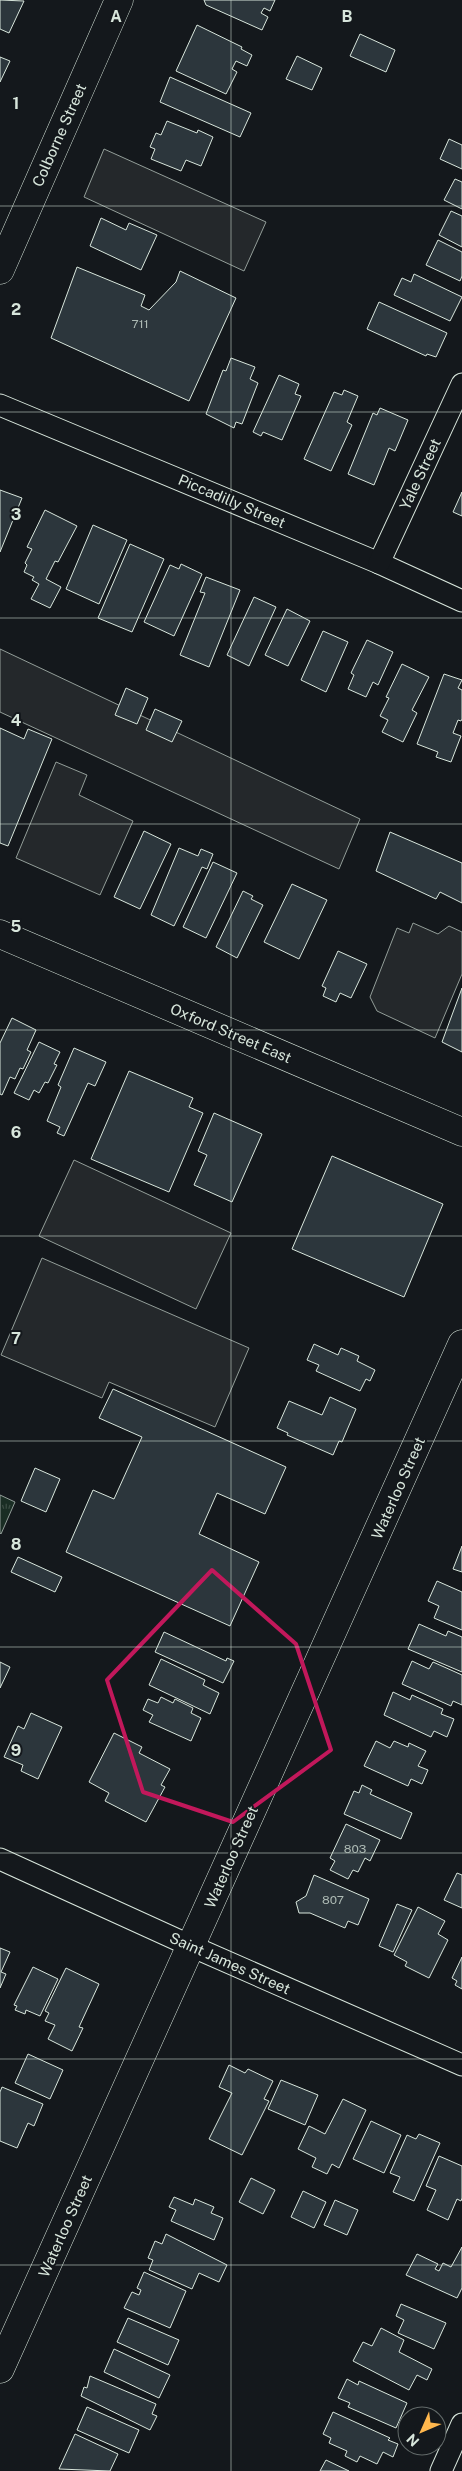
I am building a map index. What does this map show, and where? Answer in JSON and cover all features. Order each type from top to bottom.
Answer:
[{"type":"street","name":"Colborne Street","points":[[0,270],[119,0]]},
{"type":"street","name":"Yale Street","points":[[379,563],[462,384]]},
{"type":"street","name":"Piccadilly Street","points":[[0,405],[379,563],[462,601]]},
{"type":"street","name":"Oxford Street East","points":[[0,934],[462,1132]]},
{"type":"street","name":"Waterloo Street","points":[[0,2369],[462,1344]]},
{"type":"street","name":"Saint James Street","points":[[0,1859],[191,1946],[462,2065]]},
{"type":"street","points":[[441,2471],[462,2424]]},
{"type":"highlighted area","points":[[212,1570],[296,1644],[331,1750],[233,1822],[143,1792],[107,1680]]},
{"type":"green space","points":[[0,1495],[15,1502],[1,1534],[0,1533]]},
{"type":"shaded area","points":[[104,149],[266,222],[244,271],[84,197]]},
{"type":"shaded area","points":[[0,649],[360,819],[339,869],[0,712]]},
{"type":"shaded area","points":[[56,762],[87,775],[79,795],[133,821],[100,895],[16,858]]},
{"type":"shaded area","points":[[413,923],[438,934],[449,926],[462,932],[462,974],[435,1038],[377,1011],[370,997],[397,928],[409,933]]},
{"type":"shaded area","points":[[74,1160],[231,1233],[196,1309],[39,1236]]},
{"type":"shaded area","points":[[42,1258],[249,1348],[215,1427],[109,1382],[102,1398],[1,1355]]},
{"type":"building","points":[[0,0],[24,1],[9,33],[0,29]]},
{"type":"building","points":[[204,0],[275,0],[270,11],[264,8],[261,13],[268,17],[262,30],[206,5]]},
{"type":"building","points":[[197,25],[242,47],[241,49],[252,55],[247,66],[236,61],[232,69],[237,72],[226,94],[176,71]]},
{"type":"building","points":[[360,34],[395,50],[386,72],[350,56]]},
{"type":"building","points":[[297,56],[322,68],[312,90],[286,79]]},
{"type":"building","points":[[0,57],[10,61],[0,82]]},
{"type":"building","points":[[170,77],[251,113],[240,137],[160,102]]},
{"type":"building","points":[[167,121],[197,133],[198,130],[213,137],[201,166],[186,160],[181,171],[151,159],[155,149],[150,147],[156,133],[161,135]]},
{"type":"building","points":[[449,139],[462,145],[462,169],[440,159]]},
{"type":"building","points":[[455,179],[462,182],[462,209],[444,200]]},
{"type":"building","points":[[451,211],[462,216],[462,247],[439,235]]},
{"type":"building","points":[[101,218],[126,230],[129,223],[157,235],[141,270],[90,246]]},
{"type":"building","points":[[438,240],[462,252],[462,276],[460,281],[426,265]]},
{"type":"building","points":[[77,267],[145,295],[141,306],[149,310],[176,282],[180,271],[236,298],[189,401],[51,338]]},
{"type":"building","points":[[414,274],[462,297],[450,321],[394,295],[402,278],[411,282]]},
{"type":"building","points":[[379,302],[447,333],[436,357],[427,354],[426,356],[367,329]]},
{"type":"building","points":[[231,358],[255,367],[250,379],[258,383],[242,424],[236,422],[234,428],[206,414],[223,370],[226,371]]},
{"type":"building","points":[[279,375],[299,384],[295,394],[301,396],[282,440],[263,432],[261,436],[253,432]]},
{"type":"building","points":[[344,390],[358,396],[347,422],[352,425],[331,471],[304,459],[334,392],[342,395]]},
{"type":"building","points":[[380,408],[408,420],[395,451],[389,448],[374,485],[348,474],[373,413],[377,415]]},
{"type":"building","points":[[0,490],[22,498],[0,552]]},
{"type":"building","points":[[462,492],[462,516],[453,512]]},
{"type":"building","points":[[45,510],[77,526],[58,562],[55,561],[46,579],[61,587],[50,608],[31,599],[39,584],[32,580],[34,577],[24,572],[27,565],[25,563],[32,549],[27,547]]},
{"type":"building","points":[[93,525],[127,540],[99,604],[66,589]]},
{"type":"building","points":[[130,544],[164,559],[132,632],[98,618]]},
{"type":"building","points":[[181,564],[202,574],[174,636],[144,622],[170,565],[179,569]]},
{"type":"building","points":[[206,577],[240,590],[209,667],[180,655],[205,593],[200,592]]},
{"type":"building","points":[[254,597],[276,607],[249,666],[227,655]]},
{"type":"building","points":[[287,609],[310,621],[288,666],[265,655]]},
{"type":"building","points":[[323,631],[348,642],[326,692],[301,680]]},
{"type":"building","points":[[367,640],[393,652],[378,685],[373,682],[366,697],[348,689],[354,675],[351,673]]},
{"type":"building","points":[[402,664],[429,677],[412,710],[417,713],[403,742],[382,732],[388,720],[380,716],[389,698],[386,697]]},
{"type":"building","points":[[444,674],[462,680],[458,688],[462,690],[462,719],[461,721],[458,720],[453,733],[461,736],[451,762],[436,757],[438,752],[417,744]]},
{"type":"building","points":[[126,688],[148,698],[137,724],[115,715]]},
{"type":"building","points":[[155,709],[182,721],[172,742],[146,730]]},
{"type":"building","points":[[0,728],[24,739],[28,729],[52,739],[8,846],[0,843]]},
{"type":"building","points":[[144,831],[171,844],[140,909],[114,897]]},
{"type":"building","points":[[390,832],[462,863],[462,903],[440,892],[436,899],[376,871]]},
{"type":"building","points":[[179,848],[198,856],[201,849],[213,854],[207,869],[202,867],[174,926],[151,915]]},
{"type":"building","points":[[213,862],[237,873],[206,938],[183,927]]},
{"type":"building","points":[[292,884],[327,900],[299,959],[264,942]]},
{"type":"building","points":[[243,891],[253,896],[251,899],[263,905],[237,958],[216,947]]},
{"type":"building","points":[[338,951],[367,964],[351,998],[340,993],[336,1002],[323,996],[326,988],[322,986]]},
{"type":"building","points":[[462,988],[462,1052],[442,1042]]},
{"type":"building","points":[[12,1018],[36,1030],[27,1050],[31,1052],[23,1069],[20,1068],[15,1079],[10,1077],[2,1095],[0,1094],[0,1043]]},
{"type":"building","points":[[39,1042],[60,1052],[54,1064],[57,1065],[48,1083],[45,1082],[39,1093],[34,1090],[29,1100],[14,1093]]},
{"type":"building","points":[[74,1048],[106,1062],[95,1086],[88,1083],[64,1136],[57,1133],[60,1127],[47,1121],[61,1087],[58,1085]]},
{"type":"building","points":[[129,1071],[193,1098],[189,1107],[203,1113],[169,1192],[91,1159]]},
{"type":"building","points":[[214,1113],[262,1134],[232,1202],[194,1185],[207,1155],[198,1151]]},
{"type":"building","points":[[332,1156],[443,1204],[404,1297],[292,1249]]},
{"type":"building","points":[[314,1344],[338,1355],[341,1348],[359,1356],[357,1361],[375,1370],[370,1381],[366,1379],[360,1391],[316,1371],[319,1365],[307,1360]]},
{"type":"building","points":[[113,1389],[286,1467],[265,1514],[217,1493],[199,1534],[259,1562],[230,1626],[66,1552],[93,1490],[114,1499],[142,1437],[99,1418]]},
{"type":"building","points":[[330,1397],[356,1409],[342,1442],[339,1441],[333,1455],[287,1435],[288,1433],[277,1428],[289,1401],[322,1415]]},
{"type":"building","points":[[35,1468],[60,1479],[46,1512],[21,1501]]},
{"type":"building","points":[[462,1546],[462,1572],[453,1569]]},
{"type":"building","points":[[18,1557],[62,1577],[55,1592],[11,1572]]},
{"type":"building","points":[[437,1581],[462,1592],[462,1630],[434,1618],[439,1606],[428,1601]]},
{"type":"building","points":[[419,1624],[446,1636],[448,1631],[462,1637],[462,1672],[408,1649]]},
{"type":"building","points":[[164,1632],[226,1661],[227,1658],[234,1661],[223,1683],[155,1652]]},
{"type":"building","points":[[161,1659],[205,1680],[203,1685],[219,1693],[210,1714],[149,1685]]},
{"type":"building","points":[[412,1661],[429,1669],[433,1662],[462,1675],[462,1705],[453,1701],[451,1706],[402,1684]]},
{"type":"building","points":[[0,1662],[10,1667],[0,1688]]},
{"type":"building","points":[[393,1692],[410,1700],[412,1695],[443,1709],[441,1714],[454,1719],[447,1737],[434,1731],[431,1737],[384,1715]]},
{"type":"building","points":[[161,1697],[173,1703],[175,1699],[193,1708],[191,1713],[201,1718],[191,1741],[149,1722],[153,1715],[143,1710],[148,1699],[158,1703]]},
{"type":"building","points":[[31,1713],[62,1727],[38,1779],[21,1771],[23,1765],[4,1757],[18,1726],[24,1729]]},
{"type":"building","points":[[114,1733],[142,1747],[139,1753],[170,1769],[161,1785],[165,1787],[146,1822],[105,1801],[109,1793],[89,1782]]},
{"type":"building","points":[[376,1741],[390,1748],[394,1741],[408,1747],[409,1743],[426,1751],[418,1766],[428,1770],[422,1784],[411,1779],[408,1786],[364,1766]]},
{"type":"building","points":[[362,1785],[372,1790],[370,1794],[412,1813],[401,1839],[344,1814],[354,1791],[359,1793]]},
{"type":"building","points":[[346,1824],[380,1840],[370,1861],[365,1858],[358,1872],[353,1870],[348,1879],[330,1870],[335,1861],[330,1858]]},
{"type":"building","points":[[457,1873],[462,1875],[462,1908],[444,1900]]},
{"type":"building","points":[[314,1875],[369,1899],[358,1925],[348,1921],[345,1928],[310,1913],[299,1913],[296,1902],[306,1896]]},
{"type":"building","points":[[397,1904],[412,1910],[393,1952],[379,1946]]},
{"type":"building","points":[[418,1907],[445,1921],[438,1934],[448,1940],[429,1978],[405,1966],[407,1962],[394,1955]]},
{"type":"building","points":[[0,1948],[10,1952],[1,1972],[6,1974],[0,1988]]},
{"type":"building","points":[[462,1957],[462,1989],[455,1985],[457,1981],[452,1978]]},
{"type":"building","points":[[33,1967],[58,1979],[40,2016],[26,2010],[25,2014],[15,2010],[17,2006],[14,2005]]},
{"type":"building","points":[[66,1968],[99,1984],[79,2027],[83,2028],[72,2051],[48,2039],[55,2025],[45,2021],[49,2013],[45,2011]]},
{"type":"building","points":[[28,2054],[63,2070],[50,2099],[15,2083]]},
{"type":"building","points":[[229,2065],[245,2073],[248,2069],[273,2081],[264,2099],[269,2101],[242,2155],[209,2139],[232,2093],[219,2087]]},
{"type":"building","points":[[281,2080],[318,2095],[305,2125],[268,2109]]},
{"type":"building","points":[[2,2087],[43,2104],[34,2126],[28,2123],[17,2148],[0,2141],[0,2092]]},
{"type":"building","points":[[343,2099],[366,2110],[339,2168],[332,2164],[327,2174],[312,2167],[316,2158],[298,2149],[309,2126],[325,2134]]},
{"type":"building","points":[[371,2121],[401,2135],[384,2173],[353,2159]]},
{"type":"building","points":[[419,2134],[440,2143],[414,2201],[393,2192],[400,2177],[390,2173],[407,2135],[416,2139]]},
{"type":"building","points":[[439,2156],[462,2166],[462,2198],[461,2201],[457,2199],[448,2220],[427,2210],[436,2190],[426,2186]]},
{"type":"building","points":[[251,2178],[275,2190],[263,2214],[239,2202]]},
{"type":"building","points":[[303,2191],[326,2202],[314,2228],[291,2217]]},
{"type":"building","points":[[174,2197],[193,2205],[195,2199],[214,2207],[211,2213],[223,2218],[214,2240],[171,2221],[176,2210],[169,2207]]},
{"type":"building","points":[[335,2200],[358,2210],[347,2235],[324,2225]]},
{"type":"building","points":[[166,2234],[227,2265],[219,2282],[199,2273],[192,2289],[149,2270],[153,2260],[148,2258],[155,2241],[162,2244]]},
{"type":"building","points":[[462,2247],[462,2288],[457,2298],[406,2275],[417,2254],[438,2264],[435,2269],[439,2271],[443,2263],[451,2267]]},
{"type":"building","points":[[144,2272],[186,2291],[170,2328],[124,2308],[132,2292],[139,2295],[141,2290],[137,2288]]},
{"type":"building","points":[[401,2304],[446,2323],[434,2349],[398,2333],[404,2320],[396,2316]]},
{"type":"building","points":[[128,2318],[179,2340],[168,2365],[117,2342]]},
{"type":"building","points":[[381,2328],[404,2340],[399,2352],[432,2369],[427,2380],[417,2375],[409,2390],[353,2361],[363,2342],[372,2346]]},
{"type":"building","points":[[114,2349],[170,2375],[159,2398],[104,2372]]},
{"type":"building","points":[[90,2376],[156,2404],[152,2414],[157,2416],[150,2430],[81,2396],[84,2387],[87,2388]]},
{"type":"building","points":[[347,2379],[358,2385],[359,2381],[407,2403],[406,2406],[397,2406],[396,2428],[348,2407],[350,2403],[338,2398]]},
{"type":"building","points":[[87,2407],[139,2430],[129,2453],[77,2430]]},
{"type":"building","points":[[333,2412],[390,2438],[388,2440],[397,2444],[397,2447],[393,2457],[383,2452],[377,2464],[360,2456],[357,2462],[345,2456],[347,2451],[329,2443],[331,2438],[323,2434]]},
{"type":"building","points":[[75,2434],[118,2454],[110,2471],[59,2469]]},
{"type":"building","points":[[326,2460],[349,2471],[320,2471]]}]
